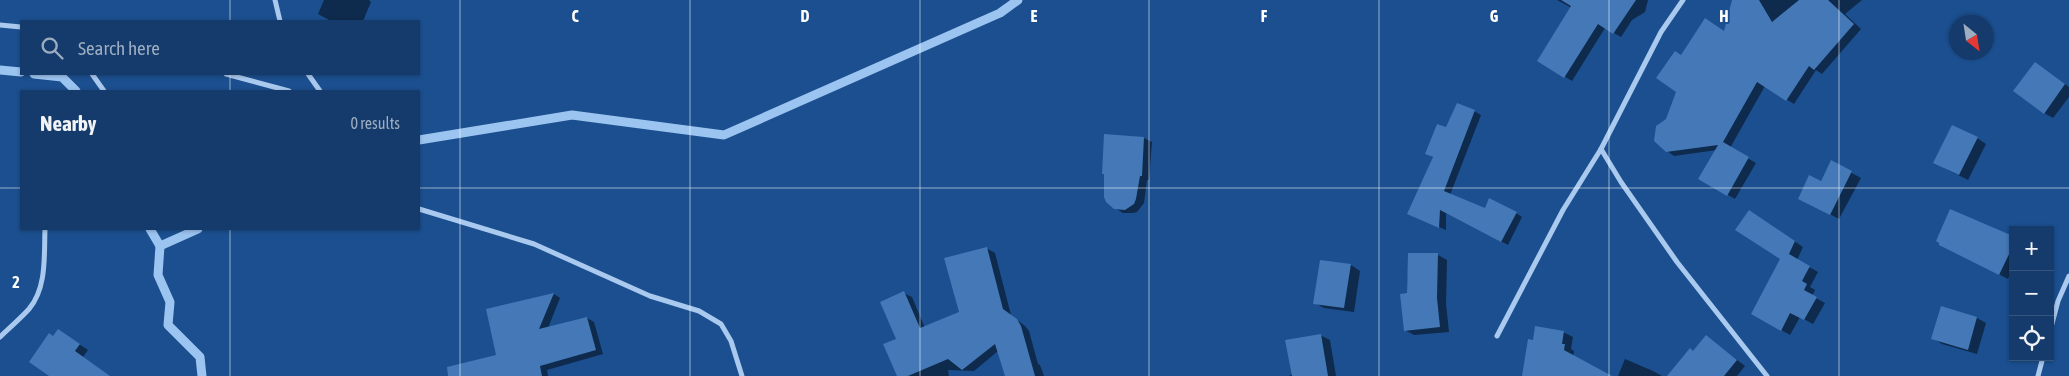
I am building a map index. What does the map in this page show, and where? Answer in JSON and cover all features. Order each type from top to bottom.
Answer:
[{"type":"street","points":[[275,0],[280,20]]},
{"type":"street","points":[[1497,336],[1563,210],[1601,149],[1661,32],[1684,0]]},
{"type":"street","points":[[0,25],[20,27]]},
{"type":"street","points":[[93,75],[103,90]]},
{"type":"street","points":[[230,75],[285,90]]},
{"type":"street","points":[[309,75],[319,90]]},
{"type":"street","points":[[1601,149],[1621,182],[1677,262],[1767,376]]},
{"type":"street","points":[[420,209],[490,228],[534,244],[650,296],[699,311],[721,324],[731,341],[742,376]]},
{"type":"street","points":[[0,337],[30,308],[38,294],[43,272],[45,230]]},
{"type":"street","points":[[2054,316],[2058,301],[2069,276]]},
{"type":"street","points":[[2038,376],[2042,361]]},
{"type":"building","points":[[1561,0],[1636,0],[1613,34],[1598,24],[1564,78],[1537,61],[1571,6]]},
{"type":"building","points":[[1732,0],[1759,0],[1772,22],[1799,0],[1828,0],[1854,24],[1814,70],[1809,66],[1786,101],[1757,82],[1723,142],[1749,157],[1727,196],[1698,179],[1718,145],[1666,152],[1654,141],[1656,126],[1666,119],[1676,92],[1656,78],[1675,51],[1681,55],[1705,18],[1724,31]]},
{"type":"building","points":[[2035,62],[2065,84],[2044,114],[2013,91]]},
{"type":"building","points":[[1457,103],[1475,110],[1444,191],[1485,208],[1489,198],[1517,212],[1501,242],[1440,210],[1439,228],[1407,214],[1433,157],[1425,154],[1437,124],[1446,127]]},
{"type":"building","points":[[1952,125],[1978,137],[1959,175],[1933,163]]},
{"type":"building","points":[[1104,134],[1144,137],[1142,176],[1140,176],[1134,204],[1125,210],[1114,209],[1106,202],[1104,197],[1104,174],[1102,174]]},
{"type":"building","points":[[1831,160],[1852,171],[1830,215],[1798,199],[1809,175],[1821,181]]},
{"type":"building","points":[[1950,209],[2009,234],[2009,254],[1999,275],[1939,245],[1936,241]]},
{"type":"building","points":[[1749,210],[1795,241],[1789,254],[1810,266],[1802,281],[1807,284],[1804,290],[1817,297],[1804,320],[1790,313],[1781,331],[1751,314],[1780,259],[1735,230]]},
{"type":"building","points":[[987,247],[1003,309],[1017,319],[1021,326],[1035,376],[1005,376],[995,344],[962,370],[948,359],[908,376],[897,376],[883,344],[896,339],[880,302],[904,291],[920,328],[959,312],[944,258]]},
{"type":"building","points":[[1408,253],[1438,253],[1437,298],[1440,327],[1404,331],[1400,294],[1407,293]]},
{"type":"building","points":[[1320,260],[1351,264],[1344,308],[1313,304]]},
{"type":"building","points":[[554,293],[539,329],[587,317],[596,350],[540,366],[542,376],[448,376],[447,367],[496,355],[486,309]]},
{"type":"building","points":[[1941,306],[1977,317],[1968,350],[1931,339]]},
{"type":"building","points":[[1535,326],[1564,331],[1562,344],[1565,344],[1564,350],[1612,376],[1522,376],[1528,339],[1533,340]]},
{"type":"building","points":[[58,329],[80,344],[75,351],[110,376],[49,376],[29,362],[49,333],[53,336]]},
{"type":"building","points":[[1321,334],[1328,376],[1292,376],[1285,340]]},
{"type":"building","points":[[1706,335],[1737,360],[1724,376],[1667,376],[1690,348],[1693,351]]},
{"type":"waterway","points":[[420,140],[572,115],[724,135],[1000,13],[1018,0]]},
{"type":"waterway","points":[[0,70],[20,72]]},
{"type":"waterway","points":[[43,75],[62,77],[75,90]]},
{"type":"waterway","points":[[151,230],[160,246],[158,275],[170,302],[168,325],[200,357],[202,376]]},
{"type":"waterway","points":[[160,246],[196,230]]}]
